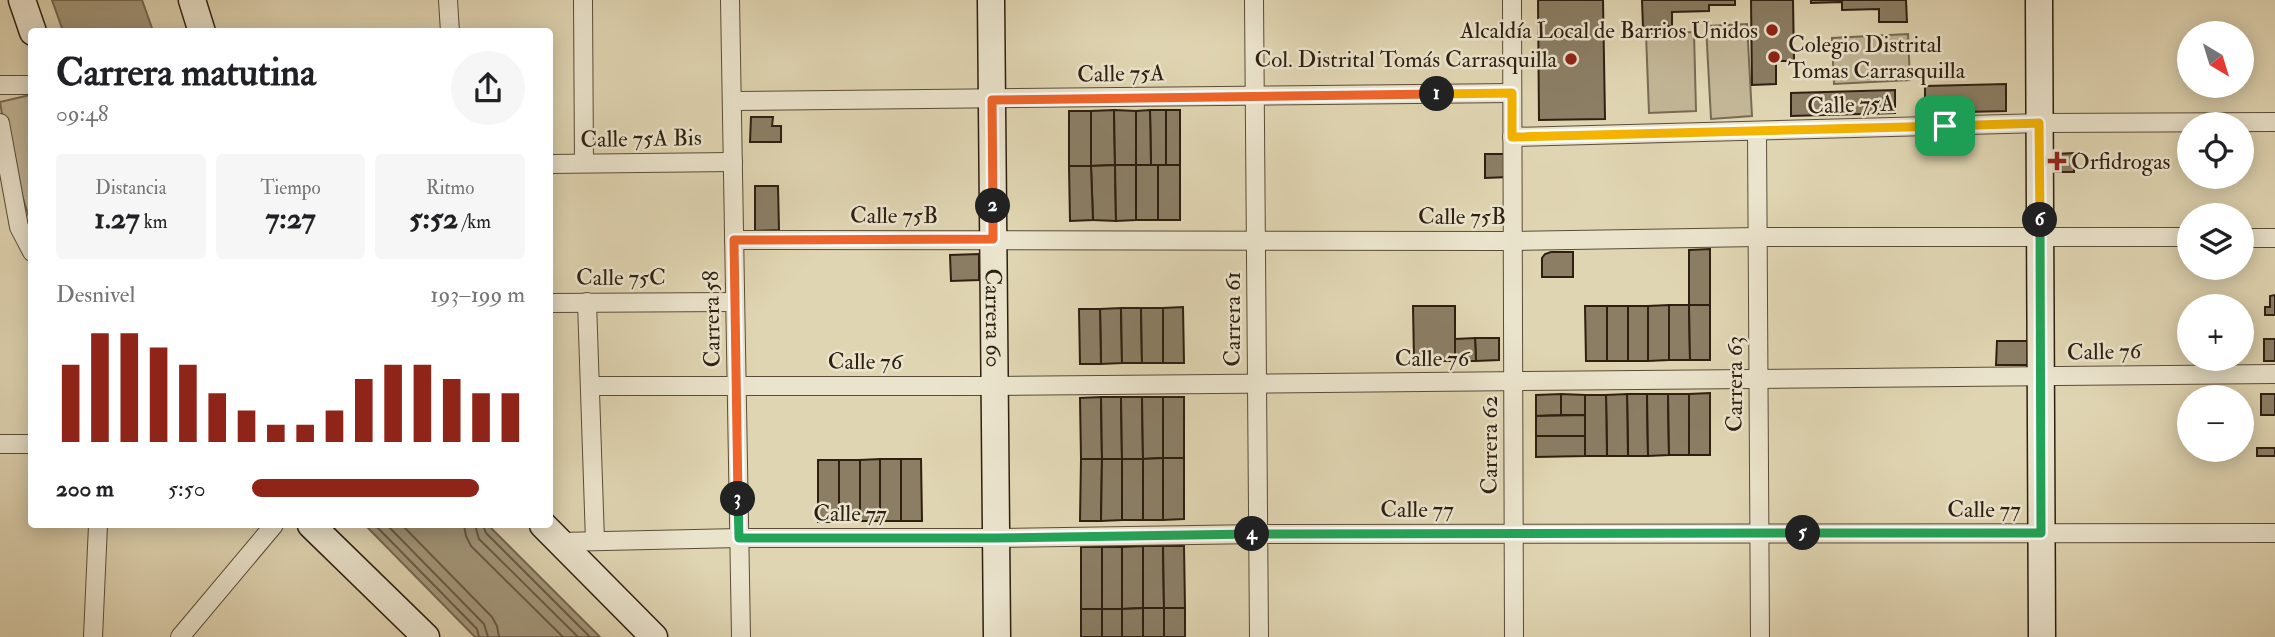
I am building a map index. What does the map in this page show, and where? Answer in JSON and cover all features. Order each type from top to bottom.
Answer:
[{"type":"street","points":[[22,0],[32,28]]},
{"type":"street","points":[[192,0],[201,28]]},
{"type":"street","points":[[449,0],[450,28]]},
{"type":"street","points":[[583,0],[584,163]]},
{"type":"street","name":"Carrera 58","points":[[730,0],[741,637]]},
{"type":"street","name":"Carrera 60","points":[[991,0],[996,637]]},
{"type":"street","name":"Carrera 61","points":[[1254,0],[1259,637]]},
{"type":"street","name":"Carrera 62","points":[[1512,0],[1514,637]]},
{"type":"street","points":[[2039,0],[2042,637]]},
{"type":"street","points":[[0,85],[28,85]]},
{"type":"street","name":"Calle 75A","points":[[732,101],[1512,93]]},
{"type":"street","points":[[0,122],[19,226],[28,244]]},
{"type":"street","name":"Calle 75A","points":[[1512,137],[2039,123],[2275,122]]},
{"type":"street","name":"Carrera 63","points":[[1757,131],[1760,637]]},
{"type":"street","name":"Calle 75A Bis","points":[[553,164],[733,162]]},
{"type":"street","name":"Calle 75B","points":[[734,240],[1512,241],[1758,236],[2177,237]]},
{"type":"street","points":[[2254,238],[2275,238]]},
{"type":"street","points":[[587,302],[595,541]]},
{"type":"street","name":"Calle 75C","points":[[553,303],[735,302]]},
{"type":"street","name":"Calle 76","points":[[590,386],[995,386],[2275,374]]},
{"type":"street","points":[[0,444],[28,444]]},
{"type":"street","points":[[93,637],[98,528]]},
{"type":"street","points":[[180,637],[271,528]]},
{"type":"street","points":[[314,528],[426,637]]},
{"type":"street","name":"Calle 77","points":[[551,534],[595,541],[1259,534],[2275,533]]},
{"type":"street","points":[[551,534],[654,637]]},
{"type":"shaded area","points":[[1747,24],[1752,116],[1711,119],[1706,26]]},
{"type":"shaded area","points":[[1694,32],[1696,111],[1649,113],[1646,34]]},
{"type":"shaded area","points":[[1908,34],[1910,80],[1834,84],[1832,38]]},
{"type":"shaded area","points":[[28,95],[28,214],[9,156],[0,102]]},
{"type":"water","points":[[52,0],[142,0],[152,28],[62,28]]},
{"type":"water","points":[[368,528],[491,528],[600,637],[475,637]]},
{"type":"building","name":"Col. Distrital Tomás Carrasquilla","points":[[1538,0],[1603,0],[1605,119],[1539,120]]},
{"type":"building","name":"Alcaldía Local de Barrios Unidos","points":[[1642,0],[1735,0],[1735,5],[1709,5],[1709,11],[1672,12],[1672,26],[1643,27]]},
{"type":"building","name":"Alcaldía Local de Barrios Unidos","points":[[1751,0],[1793,0],[1794,61],[1776,61],[1776,84],[1752,85]]},
{"type":"building","name":"Alcaldía Local de Barrios Unidos","points":[[1811,0],[1906,0],[1907,22],[1879,22],[1879,9],[1842,10],[1842,2],[1811,3]]},
{"type":"building","points":[[2006,84],[2006,111],[1925,113],[1925,86]]},
{"type":"building","points":[[1895,90],[1895,113],[1791,116],[1791,93]]},
{"type":"building","points":[[1114,110],[1115,165],[1091,166],[1091,111]]},
{"type":"building","points":[[1114,110],[1136,111],[1136,165],[1115,165]]},
{"type":"building","points":[[1150,110],[1166,110],[1166,165],[1151,165]]},
{"type":"building","points":[[1150,110],[1151,165],[1136,165],[1136,111]]},
{"type":"building","points":[[1166,110],[1180,110],[1180,165],[1166,165]]},
{"type":"building","points":[[1069,111],[1091,111],[1091,166],[1069,166]]},
{"type":"building","points":[[751,117],[773,117],[772,126],[781,126],[781,142],[750,142]]},
{"type":"building","points":[[2074,153],[2074,172],[2055,172],[2055,154]]},
{"type":"building","points":[[1485,154],[1508,154],[1509,177],[1485,178]]},
{"type":"building","points":[[1115,165],[1116,221],[1093,220],[1091,166]]},
{"type":"building","points":[[1115,165],[1136,165],[1136,220],[1116,221]]},
{"type":"building","points":[[1136,165],[1158,165],[1158,220],[1136,220]]},
{"type":"building","points":[[1158,165],[1180,165],[1180,220],[1158,220]]},
{"type":"building","points":[[1069,166],[1091,166],[1093,220],[1070,221]]},
{"type":"building","points":[[755,186],[778,186],[779,230],[755,231]]},
{"type":"building","points":[[1710,249],[1710,305],[1689,305],[1689,250]]},
{"type":"building","points":[[1551,252],[1573,252],[1573,277],[1542,277],[1542,258]]},
{"type":"building","points":[[979,254],[979,280],[951,281],[950,255]]},
{"type":"building","points":[[2275,295],[2275,315],[2265,315],[2265,307],[2270,307],[2270,296]]},
{"type":"building","points":[[1669,305],[1689,305],[1690,360],[1669,360]]},
{"type":"building","points":[[1669,305],[1669,360],[1648,361],[1648,306]]},
{"type":"building","points":[[1689,305],[1710,305],[1710,360],[1690,360]]},
{"type":"building","points":[[1413,306],[1455,306],[1455,361],[1414,361]]},
{"type":"building","points":[[1585,306],[1607,306],[1607,361],[1586,361]]},
{"type":"building","points":[[1607,306],[1628,306],[1628,361],[1607,361]]},
{"type":"building","points":[[1628,306],[1648,306],[1648,361],[1628,361]]},
{"type":"building","points":[[1183,307],[1184,363],[1163,363],[1163,308]]},
{"type":"building","points":[[1121,308],[1122,363],[1101,364],[1100,309]]},
{"type":"building","points":[[1121,308],[1141,308],[1142,363],[1122,363]]},
{"type":"building","points":[[1141,308],[1163,308],[1163,363],[1142,363]]},
{"type":"building","points":[[1079,309],[1100,309],[1101,364],[1080,364]]},
{"type":"building","points":[[1475,338],[1499,338],[1499,360],[1476,361]]},
{"type":"building","points":[[1475,338],[1476,361],[1455,361],[1455,339]]},
{"type":"building","points":[[2264,339],[2275,339],[2275,361],[2264,361]]},
{"type":"building","points":[[1997,341],[2028,341],[2028,365],[1996,365]]},
{"type":"building","points":[[1710,393],[1710,455],[1689,455],[1689,394]]},
{"type":"building","points":[[1561,394],[1585,395],[1585,415],[1561,415]]},
{"type":"building","points":[[1561,394],[1561,415],[1536,416],[1536,395]]},
{"type":"building","points":[[1627,394],[1647,394],[1648,456],[1628,456]]},
{"type":"building","points":[[1627,394],[1628,456],[1607,456],[1606,395]]},
{"type":"building","points":[[1647,394],[1668,394],[1669,455],[1648,456]]},
{"type":"building","points":[[1668,394],[1689,394],[1689,455],[1669,455]]},
{"type":"building","points":[[2261,394],[2275,394],[2275,415],[2261,415]]},
{"type":"building","points":[[1585,395],[1606,395],[1607,456],[1585,456]]},
{"type":"building","points":[[1101,397],[1102,459],[1081,459],[1080,398]]},
{"type":"building","points":[[1101,397],[1121,397],[1122,459],[1102,459]]},
{"type":"building","points":[[1121,397],[1142,397],[1143,459],[1122,459]]},
{"type":"building","points":[[1142,397],[1163,397],[1163,458],[1143,459]]},
{"type":"building","points":[[1163,397],[1184,397],[1184,458],[1163,458]]},
{"type":"building","points":[[1585,415],[1585,436],[1536,436],[1536,416]]},
{"type":"building","points":[[1536,436],[1585,436],[1585,456],[1536,457]]},
{"type":"building","points":[[2257,448],[2275,448],[2275,456],[2257,456]]},
{"type":"building","points":[[1163,458],[1163,520],[1143,520],[1143,459]]},
{"type":"building","points":[[1163,458],[1184,458],[1184,519],[1163,520]]},
{"type":"building","points":[[880,459],[880,521],[860,521],[860,460]]},
{"type":"building","points":[[880,459],[901,459],[901,521],[880,521]]},
{"type":"building","points":[[901,459],[921,459],[922,521],[901,521]]},
{"type":"building","points":[[1081,459],[1102,459],[1101,521],[1080,521]]},
{"type":"building","points":[[1102,459],[1122,459],[1122,520],[1101,521]]},
{"type":"building","points":[[1122,459],[1143,459],[1143,520],[1122,520]]},
{"type":"building","points":[[818,460],[839,460],[839,522],[818,522]]},
{"type":"building","points":[[839,460],[860,460],[860,521],[839,522]]},
{"type":"building","points":[[1143,546],[1143,608],[1122,609],[1122,547]]},
{"type":"building","points":[[1143,546],[1163,546],[1164,608],[1143,608]]},
{"type":"building","points":[[1163,546],[1184,546],[1185,608],[1164,608]]},
{"type":"building","points":[[1081,547],[1102,547],[1102,609],[1081,609]]},
{"type":"building","points":[[1102,547],[1122,547],[1122,609],[1102,609]]},
{"type":"building","points":[[1143,608],[1164,608],[1164,637],[1143,637]]},
{"type":"building","points":[[1143,608],[1143,637],[1122,637],[1122,609]]},
{"type":"building","points":[[1164,608],[1185,608],[1185,637],[1164,637]]},
{"type":"building","points":[[1081,609],[1102,609],[1102,637],[1081,637]]},
{"type":"building","points":[[1102,609],[1122,609],[1122,637],[1102,637]]},
{"type":"place","name":"Alcaldía Local de Barrios Unidos","points":[[1772,30]]},
{"type":"place","name":"Colegio Distrital Tomas Carrasquilla","points":[[1774,57]]},
{"type":"place","name":"Col. Distrital Tomás Carrasquilla","points":[[1571,59]]},
{"type":"place","name":"Orfidrogas","points":[[2057,161]]},
{"type":"route","points":[[1512,93],[1512,137],[1945,126],[2039,123],[2041,533],[739,538],[734,240],[993,239],[992,100],[1512,93]]}]
